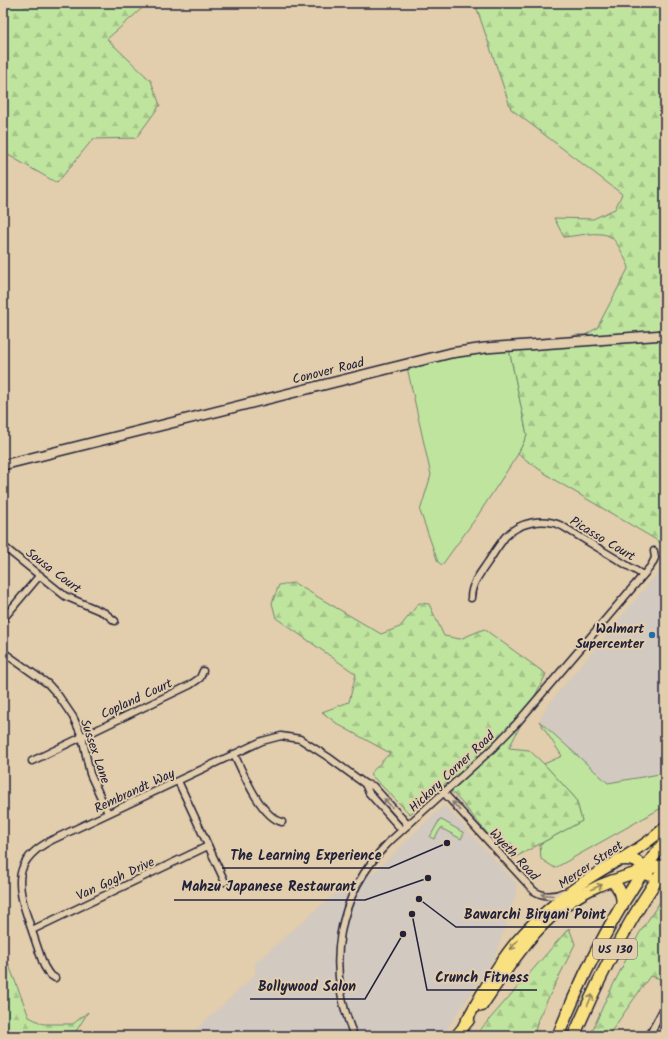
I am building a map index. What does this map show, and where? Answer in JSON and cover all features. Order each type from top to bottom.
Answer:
[{"type":"highway","name":"US 130","points":[[558,1036],[587,969],[622,906],[665,841]]},
{"type":"highway","points":[[618,860],[629,858],[637,861],[651,879],[649,890]]},
{"type":"highway","name":"US 130","points":[[574,1036],[608,962],[649,890],[665,868]]},
{"type":"highway","points":[[612,881],[620,890],[622,896],[622,906]]},
{"type":"main road","name":"Mercer Street","points":[[456,1036],[506,955],[523,933],[583,882],[650,840],[665,827]]},
{"type":"main road","name":"Mercer Street","points":[[464,1025],[481,1008],[522,948],[543,924],[563,907],[577,897],[598,886],[665,864]]},
{"type":"street","name":"Conover Road","points":[[3,465],[451,353],[485,348],[665,335]]},
{"type":"street","name":"Picasso Court","points":[[471,598],[471,591],[474,582],[505,537],[518,527],[532,522],[547,521],[562,526],[643,575]]},
{"type":"street","name":"Sousa Court","points":[[3,546],[70,598],[105,614],[115,621]]},
{"type":"street","name":"Hickory Corner Road","points":[[354,1036],[344,1007],[338,971],[339,945],[342,926],[351,899],[362,876],[378,854],[402,830],[517,723],[651,566],[654,558],[654,550]]},
{"type":"street","points":[[3,619],[40,575]]},
{"type":"street","name":"Sussex Lane","points":[[3,652],[52,687],[76,722],[82,736],[90,774],[108,814]]},
{"type":"street","name":"Copland Court","points":[[32,761],[190,685],[200,678],[203,671]]},
{"type":"street","name":"Rembrandt Way","points":[[55,978],[46,970],[22,902],[20,890],[21,876],[32,853],[42,846],[234,754],[274,737],[281,736],[304,741],[328,756],[365,784],[374,788],[408,825]]},
{"type":"street","points":[[234,754],[250,787],[260,802],[270,816],[282,822]]},
{"type":"street","points":[[178,781],[225,882]]},
{"type":"street","name":"Rembrandt Way","points":[[365,784],[369,793],[402,830]]},
{"type":"street","name":"Wyeth Road","points":[[444,792],[527,884],[537,893],[547,896],[559,895],[583,882]]},
{"type":"street","name":"Van Gogh Drive","points":[[32,930],[208,846]]},
{"type":"street","points":[[649,1036],[665,1006]]},
{"type":"shaded area","points":[[665,564],[665,773],[608,783],[539,721],[547,706]]},
{"type":"shaded area","points":[[444,805],[516,883],[516,895],[496,954],[446,1030],[438,1036],[189,1036],[255,975],[255,963],[346,884],[373,873]]},
{"type":"green space","points":[[3,3],[148,3],[107,39],[151,81],[160,105],[136,138],[93,139],[57,183],[3,152]]},
{"type":"green space","points":[[475,3],[665,3],[665,545],[553,479],[518,454],[527,435],[509,349],[573,345],[575,335],[585,335],[597,328],[629,267],[614,239],[607,235],[595,234],[564,237],[554,218],[593,219],[615,209],[622,194],[511,109]]},
{"type":"green space","points":[[509,349],[527,435],[518,454],[476,518],[442,565],[438,562],[420,511],[431,475],[407,367],[471,352]]},
{"type":"green space","points":[[294,583],[381,634],[400,627],[419,603],[429,604],[444,636],[460,639],[484,629],[546,674],[509,748],[529,750],[544,764],[576,799],[582,821],[512,859],[494,841],[445,785],[410,814],[370,774],[390,753],[339,725],[322,712],[349,702],[356,674],[276,618],[272,603],[279,585]]},
{"type":"green space","points":[[539,721],[608,783],[665,773],[665,806],[555,868],[541,859],[540,844],[582,821],[576,799],[544,764],[562,756]]},
{"type":"green space","points":[[440,819],[464,833],[461,839],[441,828],[434,839],[430,837]]},
{"type":"green space","points":[[665,894],[665,980],[650,976],[608,1036],[590,1036],[607,997],[639,934]]},
{"type":"green space","points":[[569,928],[575,944],[538,1019],[534,1036],[475,1036]]},
{"type":"green space","points":[[3,950],[29,1017],[43,1024],[73,1024],[88,1012],[73,1036],[3,1036]]},
{"type":"place","name":"Walmart Supercenter","points":[[652,635]]},
{"type":"place","name":"The Learning Experience","points":[[447,843]]},
{"type":"place","name":"Mahzu Japanese Restaurant","points":[[428,878]]},
{"type":"place","name":"Bawarchi Biryani Point","points":[[419,899]]},
{"type":"place","name":"Crunch Fitness","points":[[412,914]]},
{"type":"place","name":"Bollywood Salon","points":[[403,934]]}]
